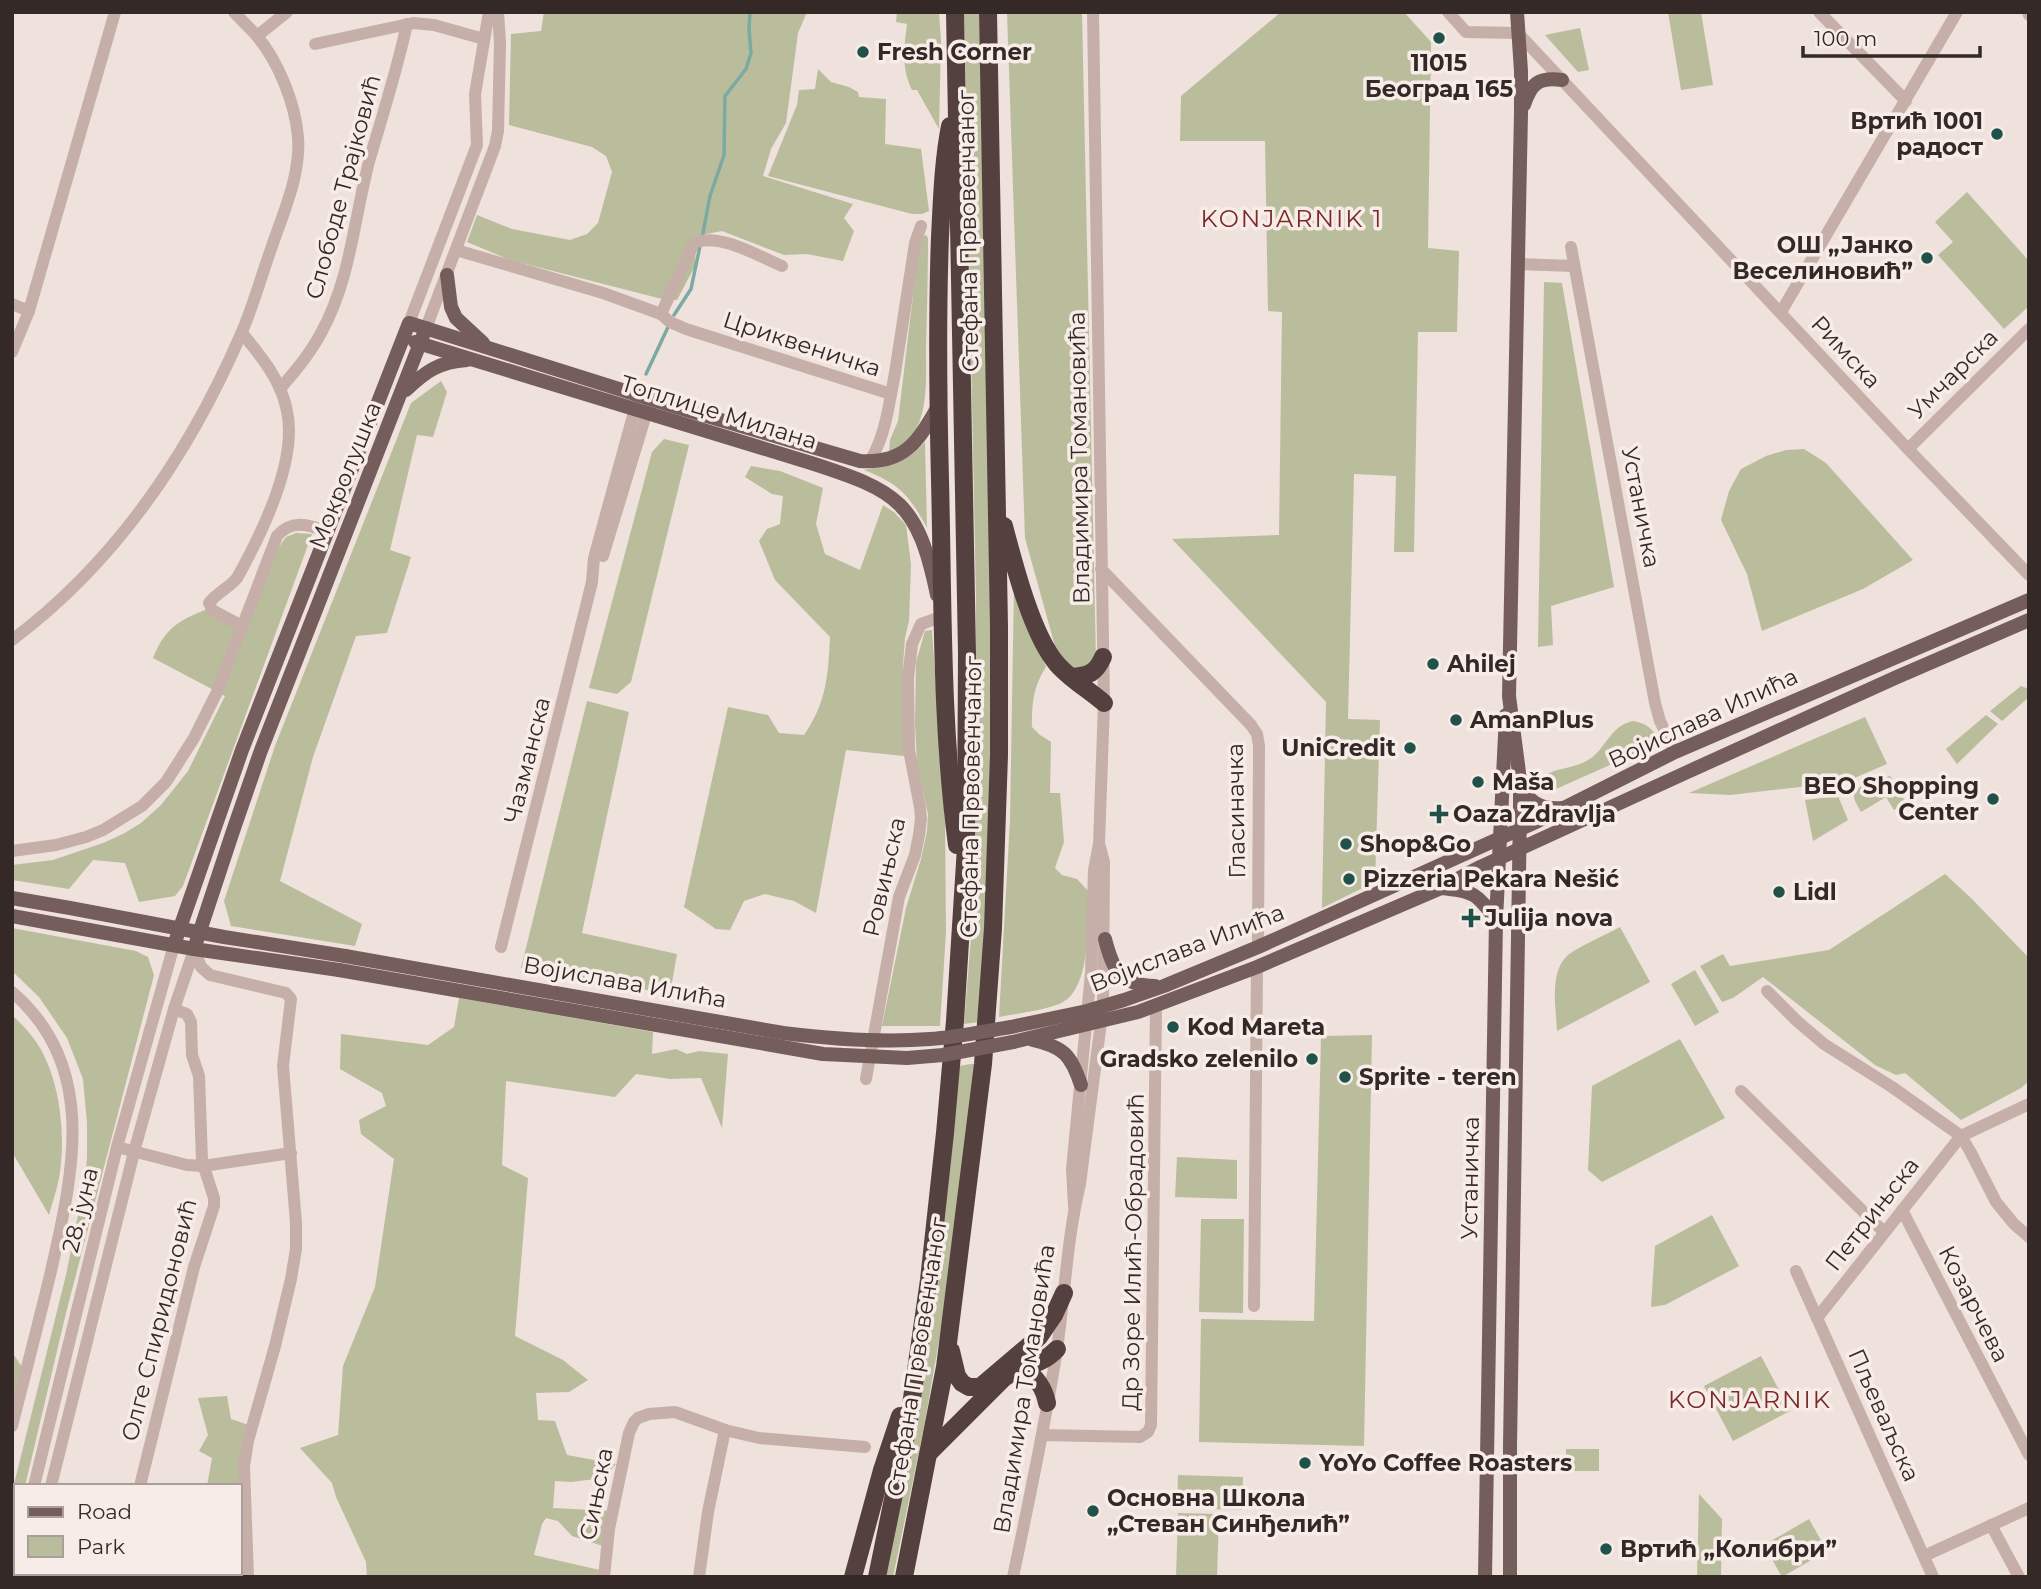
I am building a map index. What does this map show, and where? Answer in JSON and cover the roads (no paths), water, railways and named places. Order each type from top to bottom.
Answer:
[{"type":"highway","name":"Стефана Првовенчаног","points":[[877,1577],[918,1359],[945,1133],[966,847],[968,689],[955,12]]},
{"type":"highway","name":"Стефана Првовенчаног","points":[[904,1577],[949,1338],[980,1091],[992,938],[999,755],[988,12]]},
{"type":"highway","points":[[956,93],[946,149],[938,293],[941,617],[949,773],[963,894]]},
{"type":"highway","points":[[997,502],[1036,625],[1052,657],[1104,703]]},
{"type":"highway","points":[[1072,677],[1089,676],[1099,667],[1103,657]]},
{"type":"highway","points":[[949,1338],[959,1380],[969,1387],[980,1387],[1039,1337],[1054,1315],[1064,1293]]},
{"type":"highway","points":[[928,1454],[1004,1378],[1013,1371],[1042,1362],[1057,1349]]},
{"type":"highway","points":[[853,1577],[918,1359]]},
{"type":"highway","points":[[1023,1368],[1037,1380],[1047,1403]]},
{"type":"main road","name":"Устаничка","points":[[1510,1577],[1520,780],[1509,696],[1521,113],[1517,12]]},
{"type":"main road","points":[[1521,113],[1532,86],[1544,79],[1562,80]]},
{"type":"main road","points":[[447,275],[456,318],[486,346]]},
{"type":"main road","name":"Топлице Милана","points":[[409,323],[857,460],[870,461],[897,456],[910,448],[939,405]]},
{"type":"main road","name":"Мокролушка","points":[[174,945],[242,750],[409,323]]},
{"type":"main road","name":"Мокролушка","points":[[194,949],[260,753],[426,328]]},
{"type":"main road","name":"Топлице Милана","points":[[404,338],[811,463],[876,486],[895,499],[911,517],[932,570],[941,617]]},
{"type":"main road","points":[[402,393],[437,366],[454,361],[473,360]]},
{"type":"main road","points":[[811,463],[816,448]]},
{"type":"main road","name":"Војислава Илића","points":[[1103,1014],[1519,830],[1675,752],[2029,600]]},
{"type":"main road","name":"Војислава Илића","points":[[12,916],[823,1054],[907,1058],[954,1053],[1028,1039],[1103,1014],[1156,1005],[1257,967],[1441,888],[1897,677],[2029,620]]},
{"type":"main road","name":"Устаничка","points":[[1485,1577],[1496,920],[1504,723],[1509,696]]},
{"type":"main road","points":[[1520,780],[1524,792],[1536,803],[1545,807],[1568,807]]},
{"type":"main road","points":[[1441,888],[1471,892],[1485,904],[1496,920]]},
{"type":"main road","name":"Војислава Илића","points":[[12,898],[200,933],[826,1038],[877,1041],[931,1039],[1087,1018]]},
{"type":"main road","points":[[1105,939],[1111,960],[1121,976],[1134,984],[1164,986]]},
{"type":"main road","points":[[1028,1039],[1060,1048],[1074,1065],[1081,1085]]},
{"type":"street","points":[[12,352],[29,311],[115,12]]},
{"type":"street","points":[[12,640],[75,587],[145,506],[176,461],[213,395],[242,333],[293,182],[298,157],[298,136],[289,98],[278,71],[257,36],[234,12]]},
{"type":"street","points":[[257,36],[287,12]]},
{"type":"street","name":"Мокролушка","points":[[409,323],[477,145],[475,94],[489,12]]},
{"type":"street","name":"Мокролушка","points":[[426,328],[491,158],[498,131],[501,27],[498,12]]},
{"type":"street","name":"Владимира Томановића","points":[[1074,1207],[1072,1169],[1091,973],[1104,703],[1093,12]]},
{"type":"street","points":[[1448,12],[1466,32],[1518,33]]},
{"type":"street","points":[[1819,12],[1906,101]]},
{"type":"street","points":[[1781,312],[1957,12]]},
{"type":"street","points":[[315,44],[421,23],[484,39]]},
{"type":"street","name":"Слободе Трајковић","points":[[280,389],[312,349],[340,289],[370,160],[407,24]]},
{"type":"street","name":"Римска","points":[[1518,33],[2029,575]]},
{"type":"street","name":"Цриквеничка","points":[[456,250],[603,293],[661,314],[670,322],[686,329],[891,394],[915,243],[921,226]]},
{"type":"street","points":[[661,314],[694,243],[699,241],[705,239],[722,242],[782,266]]},
{"type":"street","name":"Устаничка","points":[[1571,247],[1650,676],[1660,721],[1675,752]]},
{"type":"street","points":[[1519,264],[1573,267]]},
{"type":"street","points":[[12,304],[29,311]]},
{"type":"street","name":"Умчарска","points":[[1908,449],[2029,329]]},
{"type":"street","points":[[242,333],[264,360],[280,389],[289,427],[280,484],[265,522],[237,578],[209,603],[212,610],[242,626]]},
{"type":"street","points":[[870,461],[880,443],[891,394]]},
{"type":"street","name":"Чазманска","points":[[502,947],[592,582],[594,558],[645,396]]},
{"type":"street","name":"Мокролушка","points":[[12,851],[56,845],[95,834],[130,814],[153,795],[175,771],[194,738],[228,665],[275,540],[288,526],[307,524],[327,531]]},
{"type":"street","name":"Гласиначка","points":[[1101,569],[1257,734],[1258,947]]},
{"type":"street","name":"Ровињска","points":[[866,1079],[900,897],[915,855],[921,820],[909,750],[909,659],[921,624],[941,617]]},
{"type":"street","name":"Владимира Томановића","points":[[1013,1577],[1057,1349],[1074,1207],[1080,1184],[1103,1014],[1104,862],[1099,844]]},
{"type":"street","name":"28. јуна","points":[[34,1484],[117,1147],[174,945]]},
{"type":"street","points":[[194,949],[201,967],[210,975],[286,993],[291,999],[284,1066],[296,1249],[285,1308],[256,1410],[244,1466],[248,1577]]},
{"type":"street","name":"28. јуна","points":[[51,1484],[134,1152],[174,1009],[194,949]]},
{"type":"street","points":[[1254,1306],[1257,967]]},
{"type":"street","points":[[1767,991],[1824,1044],[1892,1087],[1961,1136],[1996,1202],[2029,1237]]},
{"type":"street","points":[[12,992],[28,1007],[50,1036],[66,1079],[73,1128],[72,1163],[66,1200],[12,1426]]},
{"type":"street","name":"Др Зоре Илић-Обрадовић","points":[[1042,1435],[1140,1437],[1148,1432],[1151,1425],[1156,1005]]},
{"type":"street","name":"Олге Спиридоновић","points":[[140,1484],[194,1267],[214,1206],[214,1198],[203,1167],[199,1076],[192,1055],[191,1022],[187,1014],[174,1009]]},
{"type":"street","points":[[1741,1091],[1884,1232]]},
{"type":"street","points":[[1961,1136],[2029,1104]]},
{"type":"street","name":"Петрињска","points":[[1817,1318],[1961,1136]]},
{"type":"street","points":[[117,1147],[203,1167],[291,1153]]},
{"type":"street","name":"Козарчева","points":[[1902,1210],[2029,1455]]},
{"type":"street","name":"Пљеваљска","points":[[1796,1271],[1933,1577]]},
{"type":"street","name":"Сињска","points":[[604,1577],[609,1530],[629,1433],[634,1422],[649,1414],[675,1412],[725,1430]]},
{"type":"street","points":[[699,1577],[708,1512],[725,1430],[759,1438],[865,1447]]},
{"type":"street","points":[[1924,1556],[2029,1508]]},
{"type":"street","points":[[1991,1525],[2019,1577]]},
{"type":"waterway","points":[[702,238],[710,196],[724,155],[725,96],[746,69],[751,53],[750,12]]},
{"type":"waterway","points":[[674,315],[691,289],[700,246]]},
{"type":"waterway","points":[[646,374],[669,325]]},
{"type":"place","name":"11015 Београд 165","points":[[1439,38]]},
{"type":"place","name":"Fresh Corner","points":[[863,52]]},
{"type":"place","name":"Вртић 1001 радост","points":[[1997,134]]},
{"type":"place","name":"ОШ „Јанко Веселиновић”","points":[[1927,258]]},
{"type":"place","name":"Ahilej","points":[[1433,664]]},
{"type":"place","name":"AmanPlus","points":[[1456,720]]},
{"type":"place","name":"UniCredit","points":[[1410,748]]},
{"type":"place","name":"Maša","points":[[1478,782]]},
{"type":"place","name":"BEO Shopping Center","points":[[1993,799]]},
{"type":"place","name":"Oaza Zdravlja","points":[[1439,814]]},
{"type":"place","name":"Shop&Go","points":[[1346,844]]},
{"type":"place","name":"Pizzeria Pekara Nešić","points":[[1349,879]]},
{"type":"place","name":"Lidl","points":[[1779,892]]},
{"type":"place","name":"Julija nova","points":[[1471,918]]},
{"type":"place","name":"Kod Mareta","points":[[1173,1027]]},
{"type":"place","name":"Gradsko zelenilo","points":[[1312,1059]]},
{"type":"place","name":"Sprite - teren","points":[[1345,1077]]},
{"type":"place","name":"YoYo Coffee Roasters","points":[[1305,1463]]},
{"type":"place","name":"Основна Школа „Стеван Синђелић”","points":[[1093,1511]]},
{"type":"place","name":"Вртић „Колибри”","points":[[1606,1549]]},
{"type":"district","name":"KONJARNIK 1","points":[[1292,218]]},
{"type":"district","name":"KONJARNIK","points":[[1750,1399]]}]
